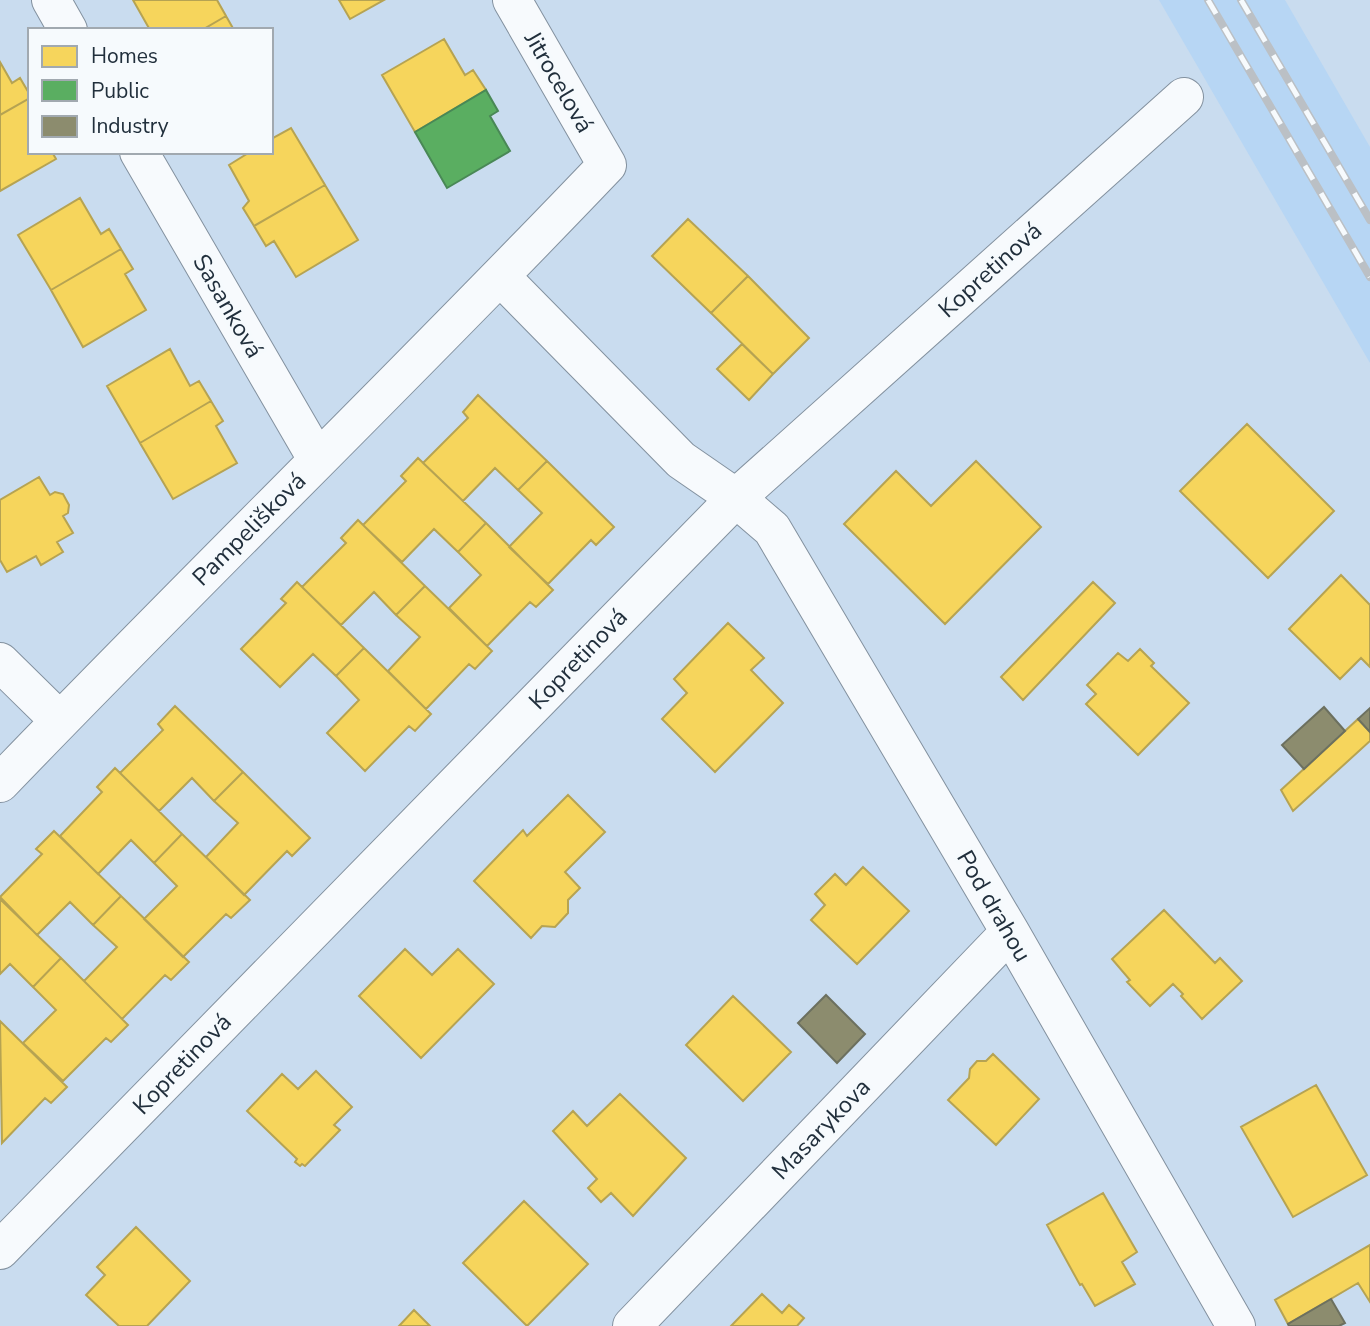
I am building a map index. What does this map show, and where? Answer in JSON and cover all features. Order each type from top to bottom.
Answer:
[{"type":"street","points":[[51,0],[67,28]]},
{"type":"street","name":"Jitrocelová","points":[[512,0],[607,165]]},
{"type":"street","name":"Kopretinová","points":[[0,1250],[736,498],[1184,97]]},
{"type":"street","name":"Sasanková","points":[[140,154],[317,459]]},
{"type":"street","name":"Pampelišková","points":[[0,783],[317,459],[501,277],[607,165]]},
{"type":"street","points":[[501,277],[681,460],[736,498]]},
{"type":"street","name":"Pod drahou","points":[[736,498],[772,529],[1010,932],[1236,1326]]},
{"type":"street","points":[[0,662],[60,721]]},
{"type":"street","name":"Masarykova","points":[[632,1326],[1010,932]]},
{"type":"shaded area","points":[[1159,0],[1285,0],[1370,147],[1370,363]]},
{"type":"building: Homes","points":[[133,0],[217,0],[226,16],[205,28],[149,28]]},
{"type":"building: Homes","points":[[339,0],[384,0],[350,19]]},
{"type":"building: Homes","points":[[226,16],[233,28],[205,28]]},
{"type":"building: Homes","points":[[444,39],[465,75],[473,70],[486,90],[415,132],[382,75]]},
{"type":"building: Homes","points":[[0,62],[12,83],[20,78],[28,92],[28,99],[0,115]]},
{"type":"building: Homes","points":[[28,99],[28,154],[53,154],[56,159],[0,191],[0,115]]},
{"type":"building: Homes","points":[[291,128],[325,185],[254,226],[243,208],[249,201],[229,165],[247,154],[273,154],[273,138]]},
{"type":"building: Homes","points":[[325,185],[358,240],[296,277],[274,241],[266,246],[254,226]]},
{"type":"building: Homes","points":[[80,198],[101,234],[109,229],[121,249],[51,290],[18,235]]},
{"type":"building: Homes","points":[[688,219],[748,276],[711,313],[652,256]]},
{"type":"building: Homes","points":[[121,249],[133,269],[125,274],[146,310],[83,347],[51,290]]},
{"type":"building: Homes","points":[[748,276],[809,338],[773,374],[711,313]]},
{"type":"building: Homes","points":[[742,344],[773,374],[749,400],[717,369]]},
{"type":"building: Homes","points":[[170,349],[190,386],[199,381],[211,401],[140,443],[107,386]]},
{"type":"building: Homes","points":[[478,395],[547,461],[518,490],[495,468],[463,501],[423,463],[468,418],[463,412]]},
{"type":"building: Homes","points":[[211,401],[223,421],[216,426],[237,463],[173,499],[140,443]]},
{"type":"building: Homes","points":[[1247,424],[1334,511],[1268,578],[1180,491]]},
{"type":"building: Homes","points":[[418,458],[486,523],[458,552],[434,529],[402,562],[363,525],[406,481],[401,476]]},
{"type":"building: Homes","points":[[547,461],[614,527],[596,545],[591,540],[548,584],[509,547],[542,513],[518,490]]},
{"type":"building: Homes","points":[[976,461],[1041,527],[945,624],[844,524],[896,471],[931,506]]},
{"type":"building: Homes","points":[[39,477],[50,495],[55,492],[63,494],[69,505],[68,513],[63,516],[73,533],[57,542],[63,552],[41,565],[36,556],[7,572],[0,560],[0,500]]},
{"type":"building: Homes","points":[[358,520],[425,586],[396,615],[374,592],[341,625],[302,587],[346,543],[341,538]]},
{"type":"building: Homes","points":[[486,523],[553,590],[536,607],[530,602],[487,646],[449,608],[481,575],[458,552]]},
{"type":"building: Homes","points":[[1341,575],[1370,605],[1370,667],[1361,658],[1340,679],[1289,629]]},
{"type":"building: Homes","points":[[297,582],[364,648],[336,676],[313,654],[280,687],[241,649],[286,603],[281,599]]},
{"type":"building: Homes","points":[[1093,582],[1115,603],[1023,700],[1001,677]]},
{"type":"building: Homes","points":[[425,586],[492,651],[475,669],[469,664],[426,709],[388,671],[420,637],[396,615]]},
{"type":"building: Homes","points":[[728,623],[764,658],[751,670],[783,703],[715,772],[662,719],[687,693],[674,679]]},
{"type":"building: Homes","points":[[364,648],[431,714],[415,731],[409,726],[365,771],[327,733],[359,700],[336,676]]},
{"type":"building: Homes","points":[[1140,649],[1154,663],[1151,666],[1189,703],[1138,755],[1086,704],[1096,694],[1087,685],[1118,653],[1128,661]]},
{"type":"building: Homes","points":[[175,706],[243,772],[214,801],[192,778],[159,811],[120,773],[163,730],[158,724]]},
{"type":"building: Homes","points":[[1358,719],[1370,732],[1370,741],[1293,811],[1281,790]]},
{"type":"building: Homes","points":[[115,768],[182,834],[154,863],[131,840],[98,874],[60,836],[102,792],[97,787]]},
{"type":"building: Homes","points":[[243,772],[310,838],[292,856],[287,851],[244,895],[206,857],[238,823],[214,801]]},
{"type":"building: Homes","points":[[568,795],[605,832],[565,872],[580,888],[568,900],[568,913],[555,927],[542,926],[531,938],[474,881],[523,830],[527,836]]},
{"type":"building: Homes","points":[[54,831],[121,896],[93,925],[70,902],[37,935],[0,897],[42,854],[36,849]]},
{"type":"building: Homes","points":[[182,834],[250,900],[231,918],[226,914],[183,957],[144,919],[177,886],[154,863]]},
{"type":"building: Homes","points":[[863,867],[909,911],[857,964],[811,920],[825,905],[815,894],[835,874],[846,885]]},
{"type":"building: Homes","points":[[121,896],[189,962],[171,980],[165,975],[122,1019],[84,981],[117,947],[93,925]]},
{"type":"building: Homes","points":[[0,899],[61,958],[33,987],[10,964],[0,974]]},
{"type":"building: Homes","points":[[1164,910],[1215,963],[1220,958],[1242,981],[1202,1019],[1173,984],[1150,1006],[1127,982],[1130,980],[1112,959]]},
{"type":"building: Homes","points":[[405,949],[432,975],[458,949],[494,984],[421,1058],[359,996]]},
{"type":"building: Homes","points":[[61,958],[128,1025],[111,1042],[106,1038],[63,1081],[23,1043],[56,1010],[33,987]]},
{"type":"building: Homes","points":[[733,996],[791,1052],[743,1101],[686,1045]]},
{"type":"building: Homes","points":[[0,1021],[67,1087],[51,1103],[45,1098],[2,1143]]},
{"type":"building: Homes","points":[[993,1054],[1039,1099],[996,1145],[948,1100],[969,1078],[970,1069],[977,1061],[986,1061]]},
{"type":"building: Homes","points":[[316,1071],[352,1107],[334,1125],[340,1130],[305,1166],[300,1166],[295,1162],[297,1159],[247,1111],[282,1074],[298,1089]]},
{"type":"building: Homes","points":[[1316,1085],[1367,1175],[1293,1217],[1241,1127]]},
{"type":"building: Homes","points":[[620,1094],[686,1158],[633,1216],[611,1193],[601,1202],[588,1188],[597,1179],[553,1131],[573,1111],[587,1126]]},
{"type":"building: Homes","points":[[1103,1193],[1137,1252],[1122,1262],[1135,1284],[1095,1306],[1082,1284],[1080,1285],[1047,1225]]},
{"type":"building: Homes","points":[[524,1201],[588,1264],[527,1326],[463,1263]]},
{"type":"building: Homes","points":[[136,1227],[190,1281],[147,1326],[119,1326],[86,1295],[105,1275],[97,1267]]},
{"type":"building: Homes","points":[[1370,1245],[1370,1302],[1358,1283],[1288,1324],[1275,1300]]},
{"type":"building: Homes","points":[[762,1294],[782,1313],[789,1305],[804,1318],[797,1326],[731,1326]]},
{"type":"building: Homes","points":[[414,1310],[430,1326],[399,1326]]},
{"type":"building: Public","points":[[486,90],[498,111],[490,116],[510,151],[447,188],[415,132]]},
{"type":"building: Industry","points":[[1324,707],[1345,731],[1304,769],[1282,745]]},
{"type":"building: Industry","points":[[1370,708],[1370,732],[1358,719]]},
{"type":"building: Industry","points":[[826,995],[865,1034],[837,1063],[798,1023]]},
{"type":"building: Industry","points":[[1331,1299],[1345,1323],[1339,1326],[1289,1326],[1288,1324]]},
{"type":"railway","points":[[1208,0],[1370,277]]},
{"type":"railway","points":[[1241,0],[1370,220]]}]
